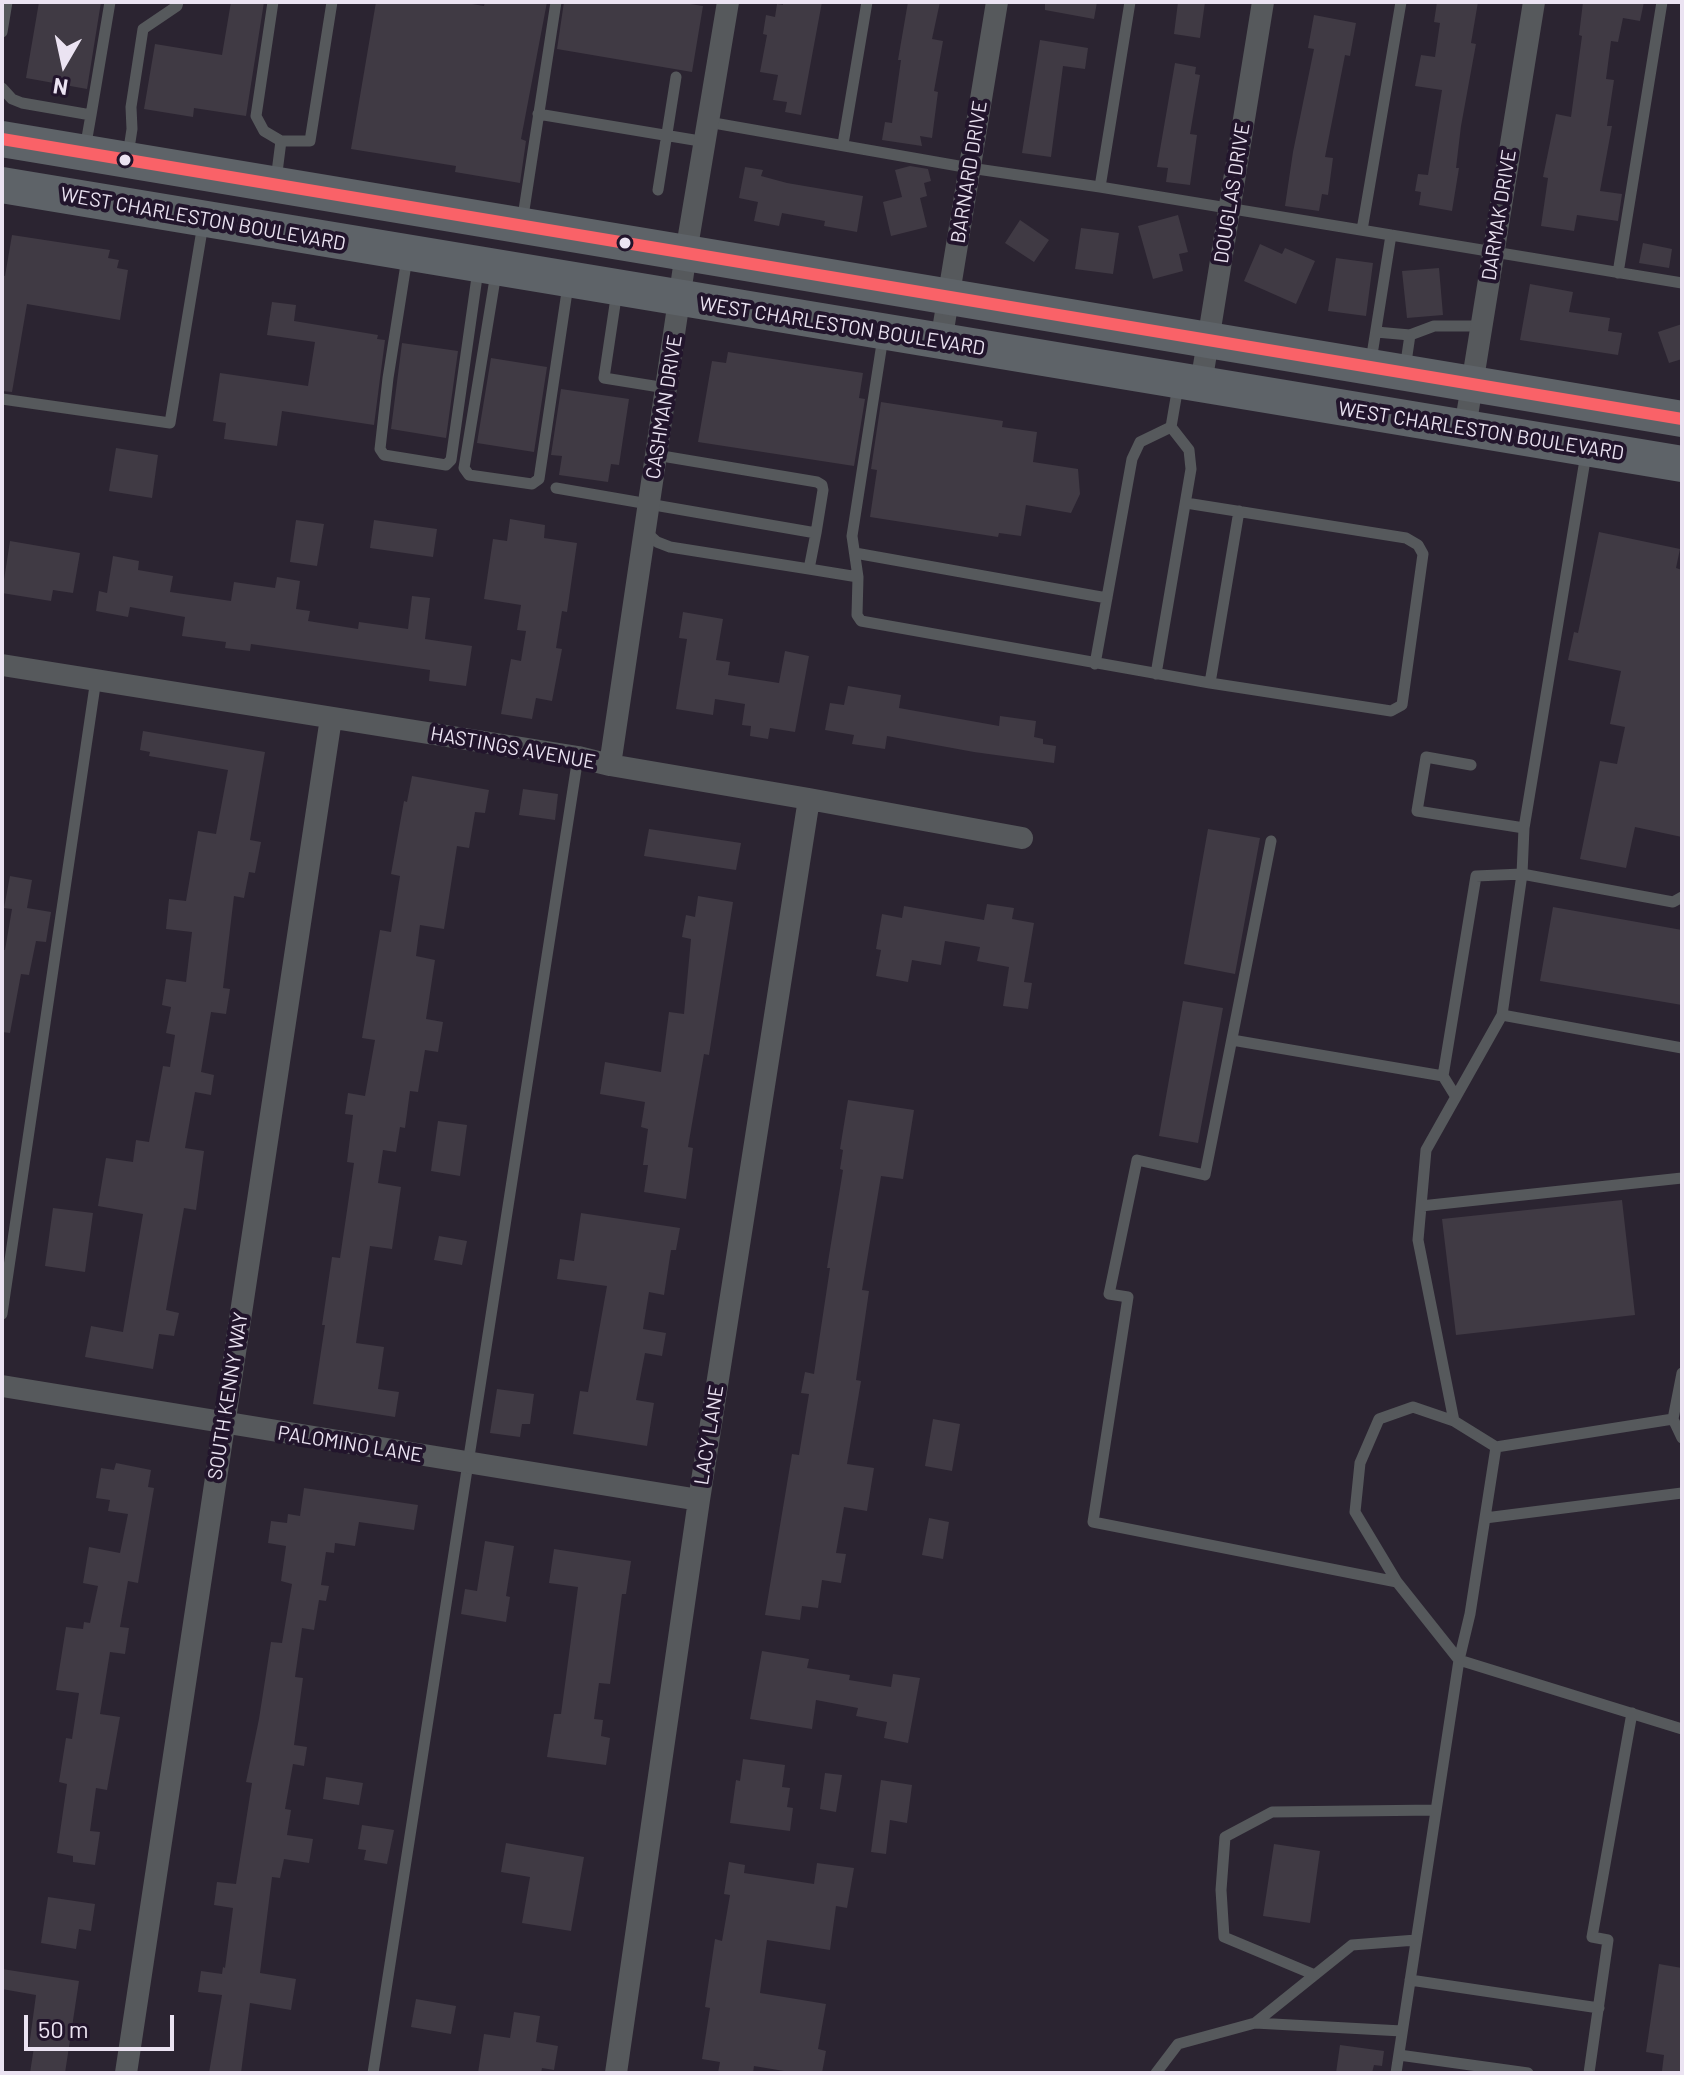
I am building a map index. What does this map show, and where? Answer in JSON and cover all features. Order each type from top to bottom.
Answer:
[{"type":"main road","points":[[2,139],[1682,419]]},
{"type":"main road","name":"WEST CHARLESTON BOULEVARD","points":[[2,185],[1682,464]]},
{"type":"street","name":"CASHMAN DRIVE","points":[[610,765],[686,253],[728,2]]},
{"type":"street","name":"BARNARD DRIVE","points":[[941,342],[997,2]]},
{"type":"street","name":"DOUGLAS DRIVE","points":[[1190,383],[1208,341],[1263,2]]},
{"type":"street","name":"DARMAK DRIVE","points":[[1465,428],[1534,2]]},
{"type":"street","name":"HASTINGS AVENUE","points":[[2,665],[578,757],[1022,838]]},
{"type":"street","name":"SOUTH KENNY WAY","points":[[126,2073],[331,718]]},
{"type":"street","name":"LACY LANE","points":[[616,2073],[699,1500],[809,799]]},
{"type":"street","name":"PALOMINO LANE","points":[[2,1386],[699,1500]]},
{"type":"lane","points":[[2,32],[7,2]]},
{"type":"lane","points":[[85,153],[110,2]]},
{"type":"lane","points":[[127,160],[132,129],[131,107],[143,29],[177,6],[178,2]]},
{"type":"lane","points":[[273,2],[256,116],[264,131],[281,141],[310,141],[332,2]]},
{"type":"lane","points":[[521,225],[556,2]]},
{"type":"lane","points":[[843,144],[867,2]]},
{"type":"lane","points":[[1100,187],[1130,2]]},
{"type":"lane","points":[[1362,230],[1401,2]]},
{"type":"lane","points":[[1618,273],[1662,2]]},
{"type":"lane","points":[[658,190],[676,77]]},
{"type":"lane","points":[[2,88],[12,99],[22,103],[91,115]]},
{"type":"lane","points":[[538,114],[667,135],[707,132],[843,144],[970,168],[1682,283]]},
{"type":"lane","points":[[275,185],[281,141]]},
{"type":"lane","points":[[2,399],[170,423],[204,219]]},
{"type":"lane","points":[[1369,368],[1391,235]]},
{"type":"lane","points":[[408,253],[380,449],[384,455],[400,458],[446,465],[451,460],[488,267]]},
{"type":"lane","points":[[488,267],[464,468],[469,475],[532,484],[539,479],[568,280]]},
{"type":"lane","points":[[617,288],[604,378],[667,388]]},
{"type":"lane","points":[[1376,332],[1410,335],[1434,326],[1482,326]]},
{"type":"lane","points":[[884,333],[852,536],[858,577],[857,615],[861,621],[1210,683],[1391,711],[1402,705],[1423,554],[1418,545],[1406,538],[1186,503]]},
{"type":"lane","points":[[1405,373],[1410,335]]},
{"type":"lane","points":[[1095,664],[1132,459],[1140,442],[1171,427],[1190,383]]},
{"type":"lane","points":[[1156,674],[1191,469],[1189,450],[1171,427]]},
{"type":"lane","points":[[1454,1421],[1418,1240],[1426,1150],[1502,1015],[1522,874],[1524,828],[1587,449]]},
{"type":"lane","points":[[656,455],[822,485],[809,569]]},
{"type":"lane","points":[[556,488],[816,533]]},
{"type":"lane","points":[[1210,683],[1239,511]]},
{"type":"lane","points":[[644,530],[657,542],[670,547],[858,577]]},
{"type":"lane","points":[[855,553],[1107,598]]},
{"type":"lane","points":[[2,1314],[96,679]]},
{"type":"lane","points":[[373,2073],[578,757]]},
{"type":"lane","points":[[1471,765],[1426,757],[1417,811],[1524,828]]},
{"type":"lane","points":[[1271,841],[1205,1175],[1137,1160],[1109,1294],[1128,1297],[1093,1522],[1397,1582]]},
{"type":"lane","points":[[1456,1097],[1443,1076],[1476,876],[1522,874],[1673,902],[1682,897]]},
{"type":"lane","points":[[1502,1015],[1682,1048]]},
{"type":"lane","points":[[1232,1040],[1443,1076]]},
{"type":"lane","points":[[1421,1206],[1682,1178]]},
{"type":"lane","points":[[1682,1373],[1673,1419],[1682,1438]]},
{"type":"lane","points":[[1673,1419],[1496,1447],[1454,1421],[1413,1407],[1379,1419],[1360,1463],[1355,1512],[1397,1582],[1459,1660],[1682,1729]]},
{"type":"lane","points":[[1396,2073],[1459,1660],[1470,1614],[1496,1447]]},
{"type":"lane","points":[[1485,1518],[1682,1493]]},
{"type":"lane","points":[[1589,2073],[1608,1940],[1592,1937],[1632,1713]]},
{"type":"lane","points":[[1315,1975],[1224,1937],[1221,1890],[1225,1837],[1272,1812],[1436,1810]]},
{"type":"lane","points":[[1255,2023],[1352,1945],[1416,1940]]},
{"type":"lane","points":[[1410,1980],[1599,2008]]},
{"type":"lane","points":[[1156,2073],[1178,2044],[1255,2023],[1402,2031]]},
{"type":"lane","points":[[1399,2055],[1528,2073]]},
{"type":"building","points":[[39,2],[101,2],[87,89],[26,78]]},
{"type":"building","points":[[231,2],[264,2],[246,116],[194,108],[193,117],[144,109],[155,44],[222,55]]},
{"type":"building","points":[[376,2],[460,2],[484,6],[485,2],[547,2],[521,139],[526,141],[520,183],[455,172],[456,166],[351,149]]},
{"type":"building","points":[[564,2],[678,2],[703,6],[692,72],[557,49]]},
{"type":"building","points":[[783,2],[822,2],[801,115],[785,112],[787,102],[773,100],[778,75],[760,72],[767,35],[763,34],[766,15],[775,17],[777,4],[783,5]]},
{"type":"building","points":[[908,2],[940,2],[932,39],[943,41],[934,91],[938,92],[932,138],[920,136],[922,146],[882,140],[885,122],[892,123]]},
{"type":"building","points":[[1045,2],[1097,2],[1094,19],[1045,10]]},
{"type":"building","points":[[1178,2],[1205,2],[1200,38],[1174,34]]},
{"type":"building","points":[[1437,2],[1478,2],[1471,43],[1476,44],[1461,126],[1456,168],[1459,168],[1452,211],[1419,205],[1421,192],[1415,191],[1418,174],[1428,175],[1442,90],[1415,86],[1421,55],[1435,57],[1440,23],[1434,22]]},
{"type":"building","points":[[1583,2],[1644,2],[1640,21],[1623,18],[1618,42],[1611,41],[1606,79],[1614,80],[1607,126],[1612,126],[1600,191],[1622,194],[1618,221],[1577,215],[1574,231],[1541,226],[1548,178],[1543,177],[1556,114],[1571,117],[1582,36],[1579,35]]},
{"type":"building","points":[[1314,15],[1356,23],[1350,56],[1345,55],[1325,157],[1333,158],[1328,195],[1322,194],[1319,211],[1285,206],[1314,49],[1308,48]]},
{"type":"building","points":[[1040,40],[1088,48],[1085,69],[1063,66],[1051,157],[1022,153]]},
{"type":"building","points":[[1175,63],[1196,67],[1195,74],[1200,75],[1190,134],[1197,135],[1190,185],[1166,182],[1168,168],[1157,167]]},
{"type":"building","points":[[910,166],[928,169],[931,181],[924,183],[927,196],[920,198],[927,227],[891,236],[883,202],[902,197],[895,170]]},
{"type":"building","points":[[745,167],[763,170],[761,176],[787,183],[863,196],[857,232],[824,226],[825,221],[782,213],[779,226],[754,221],[758,202],[739,198]]},
{"type":"building","points":[[1178,215],[1188,252],[1179,254],[1183,271],[1153,279],[1138,226]]},
{"type":"building","points":[[1020,220],[1049,240],[1034,262],[1005,243]]},
{"type":"building","points":[[1081,228],[1119,233],[1113,274],[1075,269]]},
{"type":"building","points":[[12,235],[110,250],[108,258],[119,260],[117,268],[128,270],[120,320],[27,304],[12,392],[2,391],[2,275],[5,276]]},
{"type":"building","points":[[1643,243],[1672,249],[1669,268],[1639,263]]},
{"type":"building","points":[[1260,244],[1282,254],[1285,248],[1315,261],[1296,304],[1244,281]]},
{"type":"building","points":[[1336,258],[1373,263],[1366,316],[1328,311]]},
{"type":"building","points":[[1439,268],[1443,315],[1407,318],[1402,271]]},
{"type":"building","points":[[1530,284],[1573,292],[1569,312],[1610,318],[1608,331],[1622,333],[1618,355],[1520,340]]},
{"type":"building","points":[[272,302],[296,305],[294,321],[378,335],[377,339],[385,340],[374,425],[282,411],[277,446],[224,439],[226,423],[213,421],[220,373],[308,386],[315,342],[267,335]]},
{"type":"building","points":[[1682,324],[1682,359],[1669,363],[1658,332]]},
{"type":"building","points":[[402,343],[458,351],[446,438],[391,429]]},
{"type":"building","points":[[728,352],[863,373],[859,398],[865,399],[854,466],[698,442],[712,361],[726,363]]},
{"type":"building","points":[[491,358],[547,367],[534,452],[477,443]]},
{"type":"building","points":[[561,389],[629,399],[619,465],[611,464],[608,482],[559,475],[562,456],[551,455]]},
{"type":"building","points":[[881,402],[1003,421],[1002,427],[1037,432],[1033,462],[1078,469],[1080,494],[1071,513],[1026,505],[1021,536],[999,533],[998,537],[870,517],[877,470],[871,469]]},
{"type":"building","points":[[116,448],[158,455],[152,498],[109,491]]},
{"type":"building","points":[[510,519],[545,525],[544,538],[577,543],[567,612],[562,611],[556,648],[562,649],[552,701],[536,698],[532,719],[501,714],[511,659],[521,661],[526,631],[517,630],[521,605],[484,599],[493,539],[507,541]]},
{"type":"building","points":[[296,520],[324,524],[317,566],[290,562]]},
{"type":"building","points":[[374,520],[437,529],[433,557],[370,548]]},
{"type":"building","points":[[1599,532],[1680,549],[1676,568],[1682,570],[1682,837],[1635,827],[1626,868],[1580,859],[1600,761],[1617,764],[1625,727],[1610,724],[1621,671],[1568,660],[1574,632],[1578,633]]},
{"type":"building","points":[[10,541],[80,553],[73,593],[53,590],[51,601],[2,593]]},
{"type":"building","points":[[113,556],[139,561],[138,570],[173,576],[170,592],[231,601],[234,582],[275,588],[277,577],[300,581],[296,609],[310,611],[308,621],[358,629],[359,622],[408,629],[412,596],[430,598],[425,639],[472,646],[466,686],[429,681],[430,670],[251,644],[250,651],[225,648],[226,642],[182,636],[185,617],[130,607],[128,617],[96,611],[99,591],[107,593]]},
{"type":"building","points":[[683,612],[723,619],[716,660],[730,662],[728,675],[779,683],[785,651],[809,656],[795,732],[770,728],[768,739],[750,736],[751,726],[742,725],[745,704],[715,699],[713,715],[676,709],[687,639],[679,638]]},
{"type":"building","points":[[848,686],[901,695],[899,708],[999,726],[1000,716],[1036,721],[1034,737],[1043,739],[1043,744],[1056,746],[1054,763],[887,736],[885,749],[852,744],[854,735],[825,730],[830,703],[844,705]]},
{"type":"building","points":[[143,731],[265,752],[250,840],[261,842],[255,873],[249,872],[244,898],[234,896],[223,988],[230,989],[226,1014],[211,1012],[201,1072],[214,1075],[211,1095],[195,1092],[185,1148],[204,1151],[196,1210],[184,1208],[166,1310],[179,1313],[174,1336],[159,1334],[153,1369],[85,1357],[91,1326],[123,1332],[143,1214],[98,1206],[106,1158],[133,1162],[136,1140],[149,1142],[163,1066],[170,1067],[175,1035],[166,1033],[171,1007],[162,1005],[166,979],[186,982],[192,932],[166,929],[169,899],[186,901],[198,831],[216,834],[228,770],[149,756],[150,752],[140,750]]},
{"type":"building","points":[[412,776],[489,790],[485,813],[475,812],[469,848],[457,846],[444,929],[420,925],[416,956],[435,960],[426,1019],[443,1022],[438,1052],[425,1050],[418,1092],[410,1091],[405,1128],[400,1127],[396,1152],[383,1150],[378,1183],[401,1187],[392,1249],[370,1246],[356,1343],[384,1347],[378,1389],[399,1392],[395,1417],[313,1404],[332,1257],[340,1258],[354,1163],[347,1162],[353,1115],[345,1114],[348,1093],[365,1096],[375,1040],[362,1038],[380,930],[391,932],[400,876],[391,874],[404,801],[407,802]]},
{"type":"building","points":[[523,789],[558,794],[555,820],[519,815]]},
{"type":"building","points":[[649,829],[741,843],[736,870],[644,856]]},
{"type":"building","points":[[1208,829],[1260,838],[1235,974],[1184,964]]},
{"type":"building","points":[[10,876],[32,880],[27,908],[51,912],[46,942],[36,941],[29,975],[21,974],[10,1033],[2,1032],[2,950],[5,950],[12,909],[4,908]]},
{"type":"building","points":[[698,896],[733,902],[709,1055],[704,1054],[688,1147],[693,1148],[686,1199],[644,1192],[648,1165],[643,1165],[648,1129],[641,1127],[645,1102],[600,1094],[605,1062],[661,1072],[669,1012],[684,1014],[691,939],[682,937],[686,915],[695,917]]},
{"type":"building","points":[[987,904],[1014,908],[1012,919],[1034,923],[1024,982],[1032,983],[1028,1009],[1003,1006],[1009,967],[977,961],[980,947],[945,941],[941,965],[912,960],[908,982],[876,976],[881,950],[876,949],[882,914],[902,918],[904,906],[984,920]]},
{"type":"building","points":[[1553,907],[1682,930],[1682,1005],[1540,981]]},
{"type":"building","points":[[1183,1001],[1223,1008],[1198,1143],[1159,1136]]},
{"type":"building","points":[[848,1100],[914,1110],[903,1179],[881,1176],[862,1290],[869,1291],[856,1380],[861,1381],[847,1464],[874,1468],[867,1511],[844,1507],[836,1553],[846,1554],[841,1583],[822,1580],[818,1608],[802,1606],[800,1620],[765,1615],[792,1454],[799,1455],[809,1394],[801,1393],[805,1372],[814,1374],[843,1170],[840,1169],[843,1150],[840,1149]]},
{"type":"building","points":[[438,1121],[467,1125],[460,1176],[431,1171]]},
{"type":"building","points":[[1622,1200],[1635,1315],[1456,1335],[1442,1219]]},
{"type":"building","points":[[53,1208],[93,1213],[85,1272],[45,1266]]},
{"type":"building","points":[[581,1213],[680,1228],[676,1250],[671,1250],[664,1295],[649,1292],[643,1329],[666,1333],[662,1356],[645,1353],[636,1400],[654,1403],[647,1446],[573,1434],[580,1391],[588,1392],[607,1286],[557,1279],[560,1259],[574,1261]]},
{"type":"building","points":[[439,1236],[467,1241],[462,1265],[434,1260]]},
{"type":"building","points":[[497,1389],[534,1394],[530,1424],[522,1424],[520,1437],[490,1433]]},
{"type":"building","points":[[933,1419],[960,1424],[952,1471],[925,1466]]},
{"type":"building","points":[[116,1463],[151,1470],[148,1487],[154,1488],[138,1583],[128,1581],[120,1627],[129,1628],[125,1654],[110,1652],[100,1714],[120,1717],[107,1790],[96,1788],[90,1831],[100,1832],[95,1865],[73,1862],[73,1856],[57,1853],[67,1784],[59,1782],[66,1738],[72,1739],[79,1693],[56,1690],[66,1627],[83,1629],[84,1622],[90,1623],[98,1586],[83,1583],[89,1547],[120,1553],[128,1514],[108,1511],[110,1500],[96,1498],[101,1468],[114,1470]]},
{"type":"building","points":[[304,1488],[418,1505],[414,1530],[359,1522],[355,1546],[335,1543],[334,1553],[326,1552],[321,1585],[329,1586],[326,1601],[319,1600],[314,1630],[302,1628],[295,1677],[303,1678],[294,1745],[307,1747],[304,1766],[293,1764],[285,1809],[291,1810],[287,1835],[313,1839],[309,1863],[284,1859],[280,1878],[272,1877],[260,1973],[296,1979],[291,2010],[250,2003],[241,2073],[209,2073],[222,1995],[198,1992],[201,1971],[222,1974],[225,1968],[233,1908],[214,1905],[217,1882],[236,1884],[252,1783],[246,1782],[271,1642],[282,1643],[292,1584],[281,1581],[286,1546],[268,1543],[271,1521],[287,1523],[288,1514],[300,1516]]},
{"type":"building","points":[[929,1518],[949,1522],[943,1559],[922,1555]]},
{"type":"building","points":[[485,1541],[514,1546],[506,1596],[510,1597],[506,1622],[461,1614],[465,1589],[477,1591]]},
{"type":"building","points":[[554,1549],[631,1561],[626,1594],[622,1594],[610,1684],[599,1683],[594,1719],[603,1720],[601,1736],[610,1738],[606,1765],[547,1757],[554,1714],[561,1714],[578,1587],[549,1583]]},
{"type":"building","points":[[762,1651],[809,1659],[807,1668],[850,1675],[849,1680],[891,1687],[893,1674],[920,1678],[908,1743],[884,1738],[887,1722],[856,1716],[858,1708],[816,1700],[812,1729],[750,1719]]},
{"type":"building","points":[[743,1759],[785,1765],[782,1787],[790,1788],[787,1807],[793,1808],[790,1831],[730,1823],[736,1780],[740,1781]]},
{"type":"building","points":[[825,1773],[842,1775],[836,1812],[820,1809]]},
{"type":"building","points":[[326,1777],[363,1783],[359,1805],[323,1799]]},
{"type":"building","points":[[881,1780],[912,1785],[907,1823],[890,1820],[886,1854],[871,1852]]},
{"type":"building","points":[[362,1825],[394,1830],[387,1864],[364,1860],[366,1850],[358,1849]]},
{"type":"building","points":[[506,1843],[584,1857],[571,1931],[522,1923],[530,1877],[501,1872]]},
{"type":"building","points":[[1274,1844],[1320,1851],[1310,1923],[1263,1916]]},
{"type":"building","points":[[729,1862],[745,1865],[744,1873],[814,1884],[817,1863],[854,1868],[847,1908],[836,1906],[830,1950],[767,1940],[760,1993],[826,2004],[818,2049],[826,2051],[822,2073],[796,2073],[754,2066],[753,2073],[718,2073],[720,2062],[702,2059],[710,2008],[705,2007],[715,1939],[722,1941],[730,1895],[724,1894]]},
{"type":"building","points":[[48,1897],[95,1904],[91,1931],[79,1929],[76,1949],[41,1943]]},
{"type":"building","points":[[1659,1964],[1682,1968],[1682,2073],[1662,2071],[1664,2055],[1646,2052]]},
{"type":"building","points":[[2,1969],[79,1981],[65,2073],[30,2073],[34,2047],[29,2047],[36,1995],[2,1989]]},
{"type":"building","points":[[416,1999],[456,2006],[451,2034],[411,2027]]},
{"type":"building","points":[[514,2012],[540,2016],[536,2042],[558,2046],[554,2070],[542,2068],[541,2073],[478,2073],[484,2034],[510,2038]]},
{"type":"building","points":[[1340,2045],[1384,2051],[1382,2066],[1374,2065],[1372,2073],[1336,2073]]},
{"type":"transit line","points":[[2,139],[1682,419]]}]
